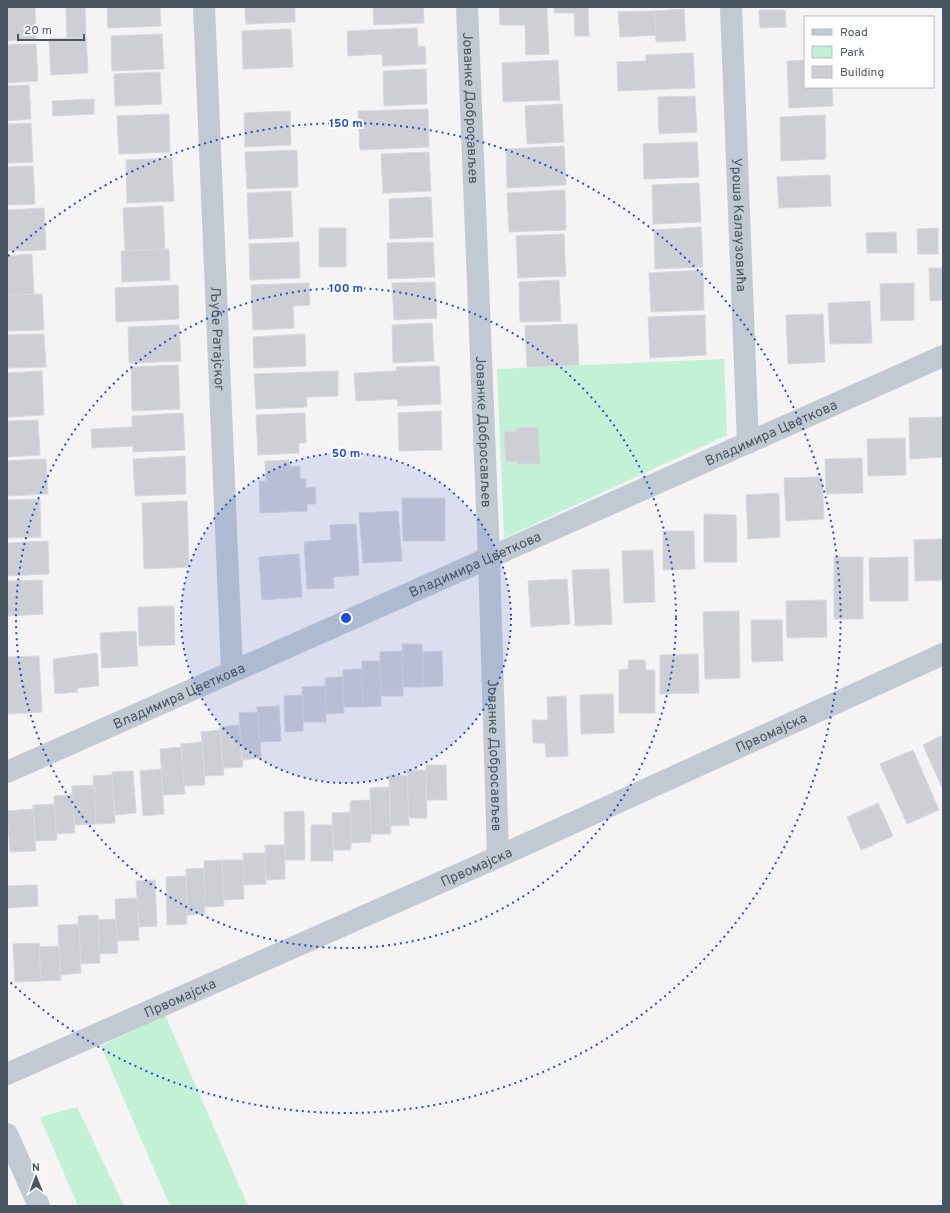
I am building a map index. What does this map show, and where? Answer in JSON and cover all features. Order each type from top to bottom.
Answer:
[{"type":"street","name":"Љубе Ратајског","points":[[204,7],[232,671]]},
{"type":"street","name":"Јованке Добросављев","points":[[467,7],[489,558],[498,857]]},
{"type":"street","name":"Уроша Калаузовића","points":[[731,7],[748,443]]},
{"type":"street","name":"Владимира Цветкова","points":[[7,772],[943,356]]},
{"type":"street","name":"Првомајска","points":[[7,1074],[498,857],[943,654]]},
{"type":"street","points":[[7,1134],[39,1206]]},
{"type":"green space","points":[[724,359],[727,435],[504,538],[497,369]]},
{"type":"green space","points":[[165,1015],[248,1206],[170,1206],[101,1046]]},
{"type":"green space","points":[[77,1107],[124,1206],[78,1206],[40,1117]]},
{"type":"building","points":[[7,7],[35,7],[36,39],[7,41]]},
{"type":"building","points":[[66,7],[85,7],[86,37],[67,38]]},
{"type":"building","points":[[107,7],[160,7],[161,26],[108,28]]},
{"type":"building","points":[[245,7],[295,7],[295,22],[246,24]]},
{"type":"building","points":[[373,7],[423,7],[424,23],[374,25]]},
{"type":"building","points":[[499,7],[547,7],[549,54],[526,55],[525,25],[500,25]]},
{"type":"building","points":[[554,7],[588,7],[589,36],[575,36],[574,13],[554,13]]},
{"type":"building","points":[[684,9],[686,41],[656,42],[654,11]]},
{"type":"building","points":[[759,10],[785,10],[786,27],[760,28]]},
{"type":"building","points":[[654,11],[656,35],[620,37],[618,12]]},
{"type":"building","points":[[417,28],[418,47],[425,46],[426,64],[383,66],[382,54],[348,56],[347,31]]},
{"type":"building","points":[[291,29],[293,67],[243,69],[242,31]]},
{"type":"building","points":[[162,34],[164,69],[112,71],[111,36]]},
{"type":"building","points":[[86,37],[88,73],[51,75],[49,39]]},
{"type":"building","points":[[36,44],[38,81],[7,83],[7,45]]},
{"type":"building","points":[[693,53],[695,88],[618,91],[617,62],[646,61],[646,55]]},
{"type":"building","points":[[558,60],[560,100],[503,102],[502,63]]},
{"type":"building","points":[[804,60],[804,88],[832,88],[833,106],[789,108],[787,61]]},
{"type":"building","points":[[426,69],[427,104],[384,106],[383,71]]},
{"type":"building","points":[[160,72],[162,104],[115,106],[114,74]]},
{"type":"building","points":[[29,85],[31,119],[7,121],[7,86]]},
{"type":"building","points":[[695,96],[697,132],[659,134],[658,97]]},
{"type":"building","points":[[94,99],[94,114],[53,116],[52,101]]},
{"type":"building","points":[[562,104],[564,142],[527,144],[525,106]]},
{"type":"building","points":[[428,109],[429,147],[360,150],[358,111]]},
{"type":"building","points":[[290,111],[291,145],[245,147],[244,113]]},
{"type":"building","points":[[169,114],[170,152],[119,154],[117,116]]},
{"type":"building","points":[[825,115],[826,159],[781,161],[780,117]]},
{"type":"building","points":[[31,123],[33,162],[7,163],[7,124]]},
{"type":"building","points":[[697,142],[699,177],[644,179],[643,144]]},
{"type":"building","points":[[564,146],[566,185],[507,188],[506,149]]},
{"type":"building","points":[[297,150],[298,187],[247,189],[245,152]]},
{"type":"building","points":[[429,152],[431,191],[383,193],[381,154]]},
{"type":"building","points":[[172,158],[174,201],[127,203],[126,160]]},
{"type":"building","points":[[33,166],[35,204],[7,205],[7,167]]},
{"type":"building","points":[[830,175],[831,206],[779,208],[777,177]]},
{"type":"building","points":[[699,183],[701,222],[653,224],[652,185]]},
{"type":"building","points":[[565,190],[566,230],[509,232],[507,193]]},
{"type":"building","points":[[291,191],[293,237],[249,239],[247,193]]},
{"type":"building","points":[[431,197],[433,237],[390,239],[389,199]]},
{"type":"building","points":[[163,206],[165,249],[125,251],[123,208]]},
{"type":"building","points":[[44,208],[46,250],[7,251],[7,210]]},
{"type":"building","points":[[701,227],[703,267],[655,269],[654,230]]},
{"type":"building","points":[[319,228],[346,228],[346,267],[319,267]]},
{"type":"building","points":[[938,228],[938,254],[918,254],[917,229]]},
{"type":"building","points":[[896,232],[897,253],[867,253],[866,233]]},
{"type":"building","points":[[564,234],[566,276],[518,278],[516,236]]},
{"type":"building","points":[[299,242],[300,278],[250,280],[249,244]]},
{"type":"building","points":[[433,242],[435,277],[388,279],[387,243]]},
{"type":"building","points":[[169,249],[170,280],[122,282],[121,251]]},
{"type":"building","points":[[32,254],[34,294],[7,295],[7,256]]},
{"type":"building","points":[[929,268],[943,268],[943,300],[930,301]]},
{"type":"building","points":[[703,270],[704,310],[651,312],[649,273]]},
{"type":"building","points":[[559,280],[561,321],[520,322],[519,282]]},
{"type":"building","points":[[435,282],[437,318],[394,320],[392,283]]},
{"type":"building","points":[[309,283],[310,305],[293,306],[294,328],[253,330],[251,285]]},
{"type":"building","points":[[914,283],[914,320],[881,321],[880,284]]},
{"type":"building","points":[[178,285],[179,319],[116,322],[115,288]]},
{"type":"building","points":[[42,294],[44,330],[7,331],[7,295]]},
{"type":"building","points":[[870,301],[872,343],[830,344],[828,303]]},
{"type":"building","points":[[823,314],[825,362],[788,364],[786,315]]},
{"type":"building","points":[[705,315],[706,355],[650,358],[648,317]]},
{"type":"building","points":[[432,323],[434,361],[393,363],[392,325]]},
{"type":"building","points":[[577,324],[579,365],[527,367],[525,326]]},
{"type":"building","points":[[179,325],[181,361],[129,363],[128,327]]},
{"type":"building","points":[[44,334],[46,367],[7,368],[7,335]]},
{"type":"building","points":[[305,334],[306,366],[254,368],[253,337]]},
{"type":"building","points":[[178,365],[180,409],[132,411],[131,367]]},
{"type":"building","points":[[439,366],[441,404],[398,406],[397,399],[356,401],[354,373],[396,371],[396,367]]},
{"type":"building","points":[[42,371],[44,415],[7,417],[7,373]]},
{"type":"building","points":[[338,371],[338,396],[306,397],[307,407],[256,409],[254,374]]},
{"type":"building","points":[[441,411],[442,450],[399,451],[398,413]]},
{"type":"building","points":[[183,413],[185,450],[133,452],[133,446],[92,448],[91,429],[132,427],[132,416]]},
{"type":"building","points":[[305,413],[306,443],[299,443],[299,453],[258,455],[256,415]]},
{"type":"building","points":[[943,417],[943,457],[910,459],[909,418]]},
{"type":"building","points":[[38,420],[40,455],[7,457],[7,421]]},
{"type":"building","points":[[538,427],[540,464],[517,464],[517,461],[506,462],[504,432],[516,431],[516,428]]},
{"type":"building","points":[[905,438],[906,475],[868,476],[867,439]]},
{"type":"building","points":[[185,456],[186,494],[135,496],[133,459]]},
{"type":"building","points":[[862,458],[863,493],[826,494],[825,459]]},
{"type":"building","points":[[46,459],[48,494],[7,496],[7,461]]},
{"type":"building","points":[[289,460],[290,467],[300,466],[300,479],[306,479],[306,488],[315,487],[316,504],[307,504],[307,511],[260,513],[259,481],[266,481],[265,461]]},
{"type":"building","points":[[822,477],[824,519],[786,521],[784,478]]},
{"type":"building","points":[[779,493],[780,537],[748,539],[746,495]]},
{"type":"building","points":[[402,498],[445,498],[445,541],[403,541]]},
{"type":"building","points":[[40,499],[41,537],[7,538],[7,500]]},
{"type":"building","points":[[187,501],[189,567],[144,569],[142,503]]},
{"type":"building","points":[[398,511],[402,561],[363,563],[359,513]]},
{"type":"building","points":[[704,514],[736,515],[737,562],[704,562]]},
{"type":"building","points":[[356,524],[359,575],[333,577],[334,588],[307,589],[304,542],[331,540],[330,525]]},
{"type":"building","points":[[663,531],[694,531],[695,569],[663,570]]},
{"type":"building","points":[[943,539],[943,580],[915,581],[914,540]]},
{"type":"building","points":[[48,541],[49,574],[7,576],[7,543]]},
{"type":"building","points":[[653,550],[655,602],[624,603],[622,551]]},
{"type":"building","points":[[299,554],[302,597],[262,600],[259,557]]},
{"type":"building","points":[[834,557],[863,557],[863,619],[834,619]]},
{"type":"building","points":[[908,557],[908,601],[870,601],[869,558]]},
{"type":"building","points":[[609,569],[612,624],[575,626],[572,570]]},
{"type":"building","points":[[567,579],[570,624],[531,627],[528,581]]},
{"type":"building","points":[[42,580],[43,614],[7,616],[7,581]]},
{"type":"building","points":[[826,600],[827,637],[787,638],[786,601]]},
{"type":"building","points":[[174,606],[175,645],[139,646],[138,607]]},
{"type":"building","points":[[739,611],[740,678],[705,679],[703,612]]},
{"type":"building","points":[[751,620],[782,620],[783,661],[752,662]]},
{"type":"building","points":[[136,631],[138,666],[102,668],[100,633]]},
{"type":"building","points":[[402,644],[422,644],[423,687],[403,687]]},
{"type":"building","points":[[402,651],[403,696],[381,696],[380,652]]},
{"type":"building","points":[[442,651],[443,686],[423,687],[423,652]]},
{"type":"building","points":[[97,653],[99,686],[77,688],[78,692],[55,694],[53,659]]},
{"type":"building","points":[[698,654],[699,693],[660,694],[660,655]]},
{"type":"building","points":[[39,656],[42,712],[7,714],[7,657]]},
{"type":"building","points":[[629,660],[645,660],[646,670],[655,670],[655,713],[619,713],[619,670],[628,669]]},
{"type":"building","points":[[362,661],[380,661],[381,706],[363,707]]},
{"type":"building","points":[[362,669],[363,707],[344,707],[343,670]]},
{"type":"building","points":[[343,677],[344,713],[326,714],[325,678]]},
{"type":"building","points":[[325,686],[326,722],[303,722],[302,687]]},
{"type":"building","points":[[613,694],[614,733],[581,734],[580,695]]},
{"type":"building","points":[[303,695],[303,731],[285,732],[284,696]]},
{"type":"building","points":[[566,696],[568,756],[546,757],[545,743],[533,743],[532,720],[548,720],[547,697]]},
{"type":"building","points":[[279,706],[281,741],[260,742],[257,707]]},
{"type":"building","points":[[258,712],[261,758],[242,760],[239,713]]},
{"type":"building","points":[[239,725],[243,767],[223,768],[220,727]]},
{"type":"building","points":[[220,730],[224,775],[205,776],[201,732]]},
{"type":"building","points":[[943,735],[943,790],[923,745]]},
{"type":"building","points":[[202,742],[205,785],[184,786],[181,744]]},
{"type":"building","points":[[181,747],[185,794],[163,795],[160,749]]},
{"type":"building","points":[[913,750],[939,810],[907,824],[880,764]]},
{"type":"building","points":[[426,765],[446,765],[447,800],[426,800]]},
{"type":"building","points":[[161,769],[164,814],[143,816],[140,771]]},
{"type":"building","points":[[407,770],[426,770],[427,818],[409,818]]},
{"type":"building","points":[[133,771],[136,813],[115,815],[112,772]]},
{"type":"building","points":[[112,775],[115,823],[96,824],[93,776]]},
{"type":"building","points":[[407,775],[409,825],[390,826],[389,776]]},
{"type":"building","points":[[94,785],[96,824],[74,825],[72,786]]},
{"type":"building","points":[[390,787],[391,834],[371,834],[370,788]]},
{"type":"building","points":[[72,795],[75,833],[56,834],[54,796]]},
{"type":"building","points":[[370,800],[371,842],[351,843],[350,801]]},
{"type":"building","points":[[878,803],[893,836],[861,850],[847,817]]},
{"type":"building","points":[[54,804],[57,840],[35,841],[33,805]]},
{"type":"building","points":[[33,809],[36,851],[10,852],[7,811]]},
{"type":"building","points":[[304,811],[305,860],[285,860],[284,812]]},
{"type":"building","points":[[351,812],[351,850],[333,850],[332,813]]},
{"type":"building","points":[[311,825],[333,825],[333,861],[311,861]]},
{"type":"building","points":[[265,845],[285,845],[285,879],[266,880]]},
{"type":"building","points":[[243,853],[265,853],[266,884],[244,885]]},
{"type":"building","points":[[222,860],[243,860],[244,899],[223,900]]},
{"type":"building","points":[[222,860],[224,906],[205,907],[204,861]]},
{"type":"building","points":[[204,868],[205,914],[187,915],[186,869]]},
{"type":"building","points":[[186,876],[187,924],[167,925],[166,877]]},
{"type":"building","points":[[155,880],[157,926],[139,927],[136,881]]},
{"type":"building","points":[[37,885],[38,906],[7,908],[7,886]]},
{"type":"building","points":[[137,898],[139,940],[117,941],[115,899]]},
{"type":"building","points":[[98,915],[100,963],[81,964],[78,916]]},
{"type":"building","points":[[116,919],[118,953],[100,954],[98,920]]},
{"type":"building","points":[[79,924],[81,973],[60,975],[58,925]]},
{"type":"building","points":[[39,943],[41,981],[15,982],[13,944]]},
{"type":"building","points":[[59,946],[61,980],[41,981],[39,947]]}]
